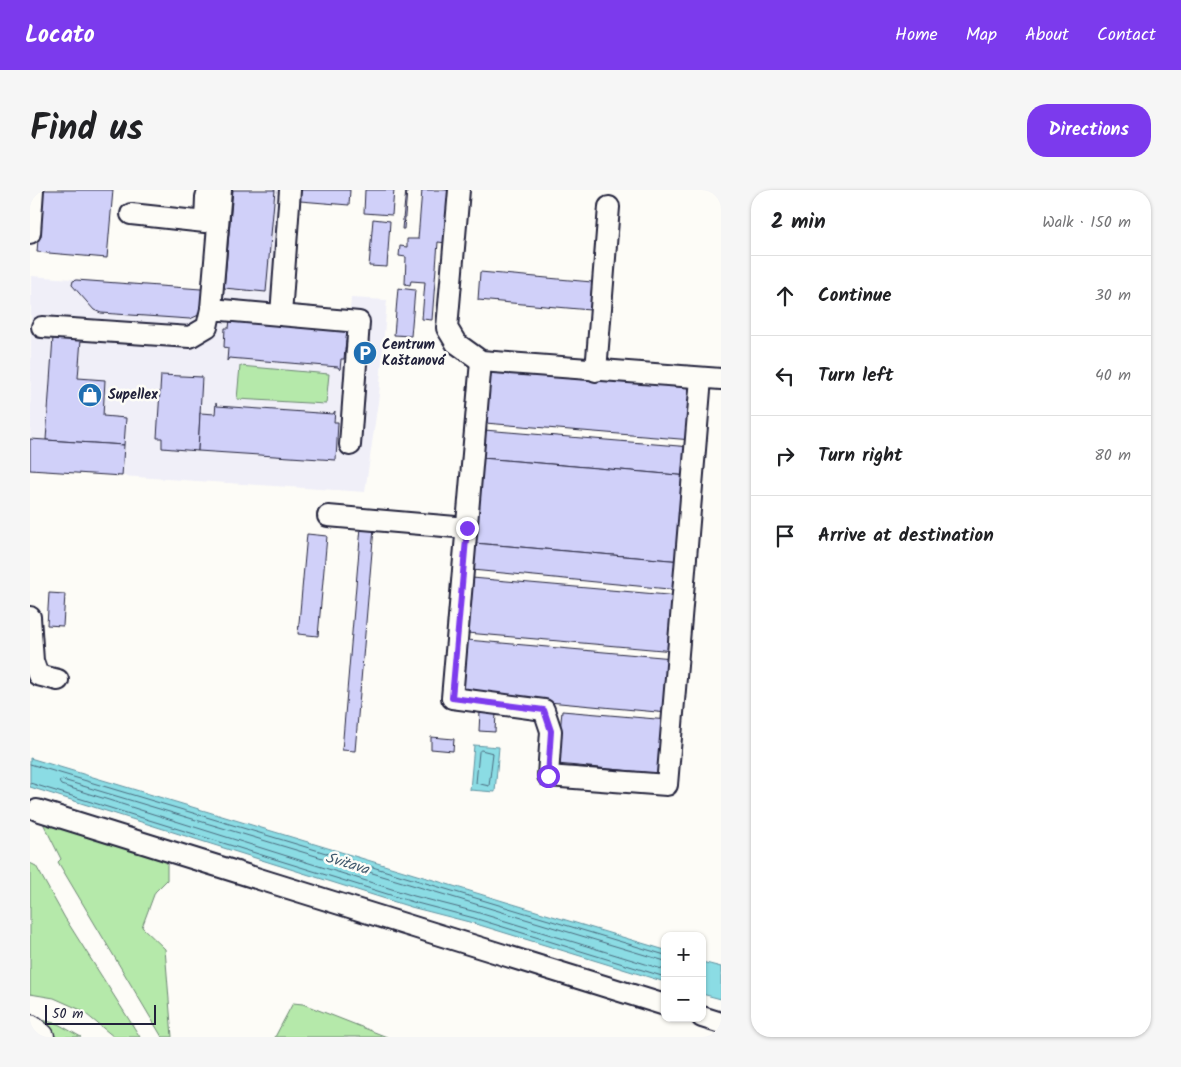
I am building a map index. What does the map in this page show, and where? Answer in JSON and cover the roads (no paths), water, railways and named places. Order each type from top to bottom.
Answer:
[{"type":"highway","points":[[30,1029],[40,1037]]},
{"type":"lane","points":[[30,233],[33,190]]},
{"type":"lane","points":[[131,214],[205,222],[207,190]]},
{"type":"lane","points":[[42,328],[190,337],[207,328],[211,309],[221,190]]},
{"type":"lane","points":[[281,315],[290,190]]},
{"type":"lane","points":[[459,190],[447,328],[456,343],[480,361],[711,379],[668,785],[548,776],[551,731],[544,710],[452,698],[480,361]]},
{"type":"lane","points":[[596,371],[609,207]]},
{"type":"lane","points":[[211,309],[359,322],[350,445]]},
{"type":"lane","points":[[328,516],[467,528]]},
{"type":"lane","points":[[30,617],[33,662],[38,675],[58,680]]},
{"type":"lane","points":[[37,810],[661,1004]]},
{"type":"lane","points":[[706,1018],[721,1022]]},
{"type":"water","points":[[474,745],[499,747],[495,792],[470,790]]},
{"type":"water","name":"Svitava","points":[[30,758],[661,949],[661,981],[473,923],[411,907],[30,787]]},
{"type":"water","points":[[706,963],[721,967],[721,999],[706,995]]},
{"type":"place","name":"Centrum Kaštanová","points":[[365,353]]},
{"type":"place","name":"Supellex","points":[[90,395]]}]
